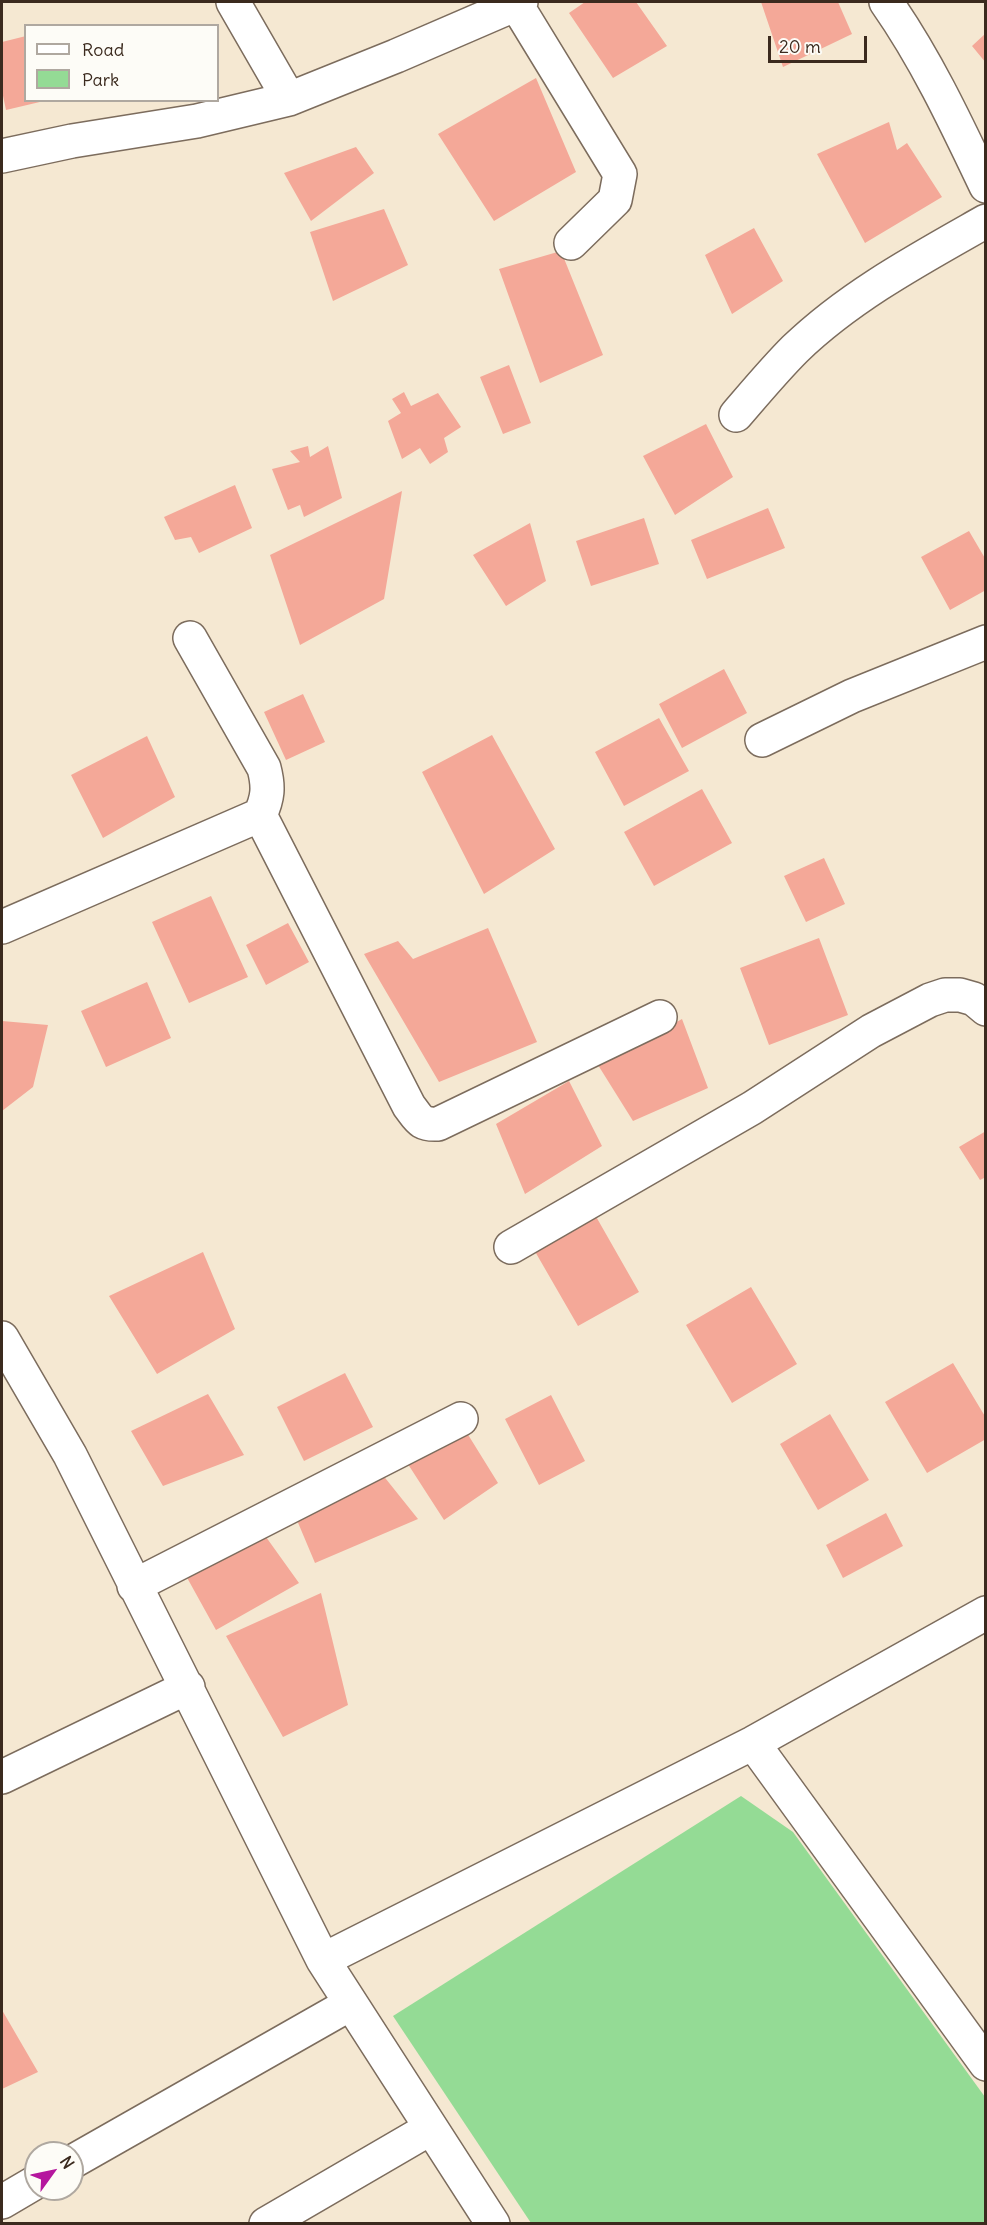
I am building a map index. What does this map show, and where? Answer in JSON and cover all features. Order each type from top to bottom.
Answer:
[{"type":"street","points":[[233,2],[289,99]]},
{"type":"street","points":[[886,2],[902,25],[954,119],[986,186]]},
{"type":"street","points":[[2,156],[72,141],[197,121],[289,99],[519,3],[620,174],[615,200],[571,243]]},
{"type":"street","points":[[736,415],[795,349],[850,303],[906,267],[986,221]]},
{"type":"street","points":[[2,927],[260,815],[268,798],[268,783],[264,768],[190,638]]},
{"type":"street","points":[[762,740],[852,696],[986,642]]},
{"type":"street","points":[[260,815],[409,1106],[419,1120],[427,1124],[438,1124],[660,1017]]},
{"type":"street","points":[[511,1247],[752,1108],[871,1031],[930,999],[945,995],[960,995],[974,999],[986,1009]]},
{"type":"street","points":[[2,1338],[70,1455],[323,1960],[493,2223]]},
{"type":"street","points":[[134,1586],[461,1419]]},
{"type":"street","points":[[323,1960],[753,1743],[986,1613]]},
{"type":"street","points":[[2,1777],[188,1687]]},
{"type":"street","points":[[753,1743],[986,2064]]},
{"type":"street","points":[[84,2155],[350,2004]]},
{"type":"street","points":[[266,2223],[431,2128]]},
{"type":"street","points":[[2,2202],[24,2189]]},
{"type":"green space","points":[[741,1796],[793,1832],[985,2097],[985,2223],[531,2223],[393,2016]]},
{"type":"building","points":[[585,2],[636,2],[667,46],[613,78],[569,13]]},
{"type":"building","points":[[761,2],[838,2],[852,34],[783,67]]},
{"type":"building","points":[[986,33],[986,63],[972,46]]},
{"type":"building","points":[[24,36],[24,102],[40,102],[6,110],[2,91],[2,42]]},
{"type":"building","points":[[536,78],[576,172],[494,221],[438,134]]},
{"type":"building","points":[[889,122],[897,150],[907,143],[942,197],[865,243],[817,154]]},
{"type":"building","points":[[356,147],[374,173],[311,221],[284,173]]},
{"type":"building","points":[[384,209],[408,265],[333,301],[310,232]]},
{"type":"building","points":[[754,228],[783,281],[732,314],[705,255]]},
{"type":"building","points":[[561,251],[603,355],[540,383],[499,269]]},
{"type":"building","points":[[509,365],[531,423],[503,434],[480,377]]},
{"type":"building","points":[[404,392],[411,406],[438,393],[461,427],[444,438],[448,452],[430,464],[420,448],[402,459],[388,421],[401,413],[392,399]]},
{"type":"building","points":[[706,424],[733,477],[675,515],[643,456]]},
{"type":"building","points":[[308,446],[310,457],[328,446],[342,498],[304,517],[300,505],[288,510],[272,469],[300,462],[290,451]]},
{"type":"building","points":[[235,485],[252,528],[199,553],[191,537],[175,540],[164,517]]},
{"type":"building","points":[[402,491],[384,599],[300,645],[270,555]]},
{"type":"building","points":[[768,508],[785,548],[707,579],[691,540]]},
{"type":"building","points":[[644,518],[659,564],[591,586],[576,541]]},
{"type":"building","points":[[530,523],[546,581],[506,606],[473,555]]},
{"type":"building","points":[[969,531],[986,560],[986,590],[950,610],[921,557]]},
{"type":"building","points":[[724,669],[747,713],[682,748],[659,704]]},
{"type":"building","points":[[303,694],[325,742],[286,760],[264,712]]},
{"type":"building","points":[[659,718],[689,771],[624,806],[595,752]]},
{"type":"building","points":[[492,735],[555,849],[484,894],[422,772]]},
{"type":"building","points":[[147,736],[175,797],[103,838],[71,775]]},
{"type":"building","points":[[702,789],[732,843],[654,886],[624,832]]},
{"type":"building","points":[[824,858],[845,904],[806,922],[784,876]]},
{"type":"building","points":[[211,896],[248,977],[189,1003],[152,922]]},
{"type":"building","points":[[288,923],[309,962],[266,985],[246,945]]},
{"type":"building","points":[[488,928],[537,1042],[439,1082],[364,954],[398,941],[413,959]]},
{"type":"building","points":[[819,938],[848,1015],[769,1045],[740,968]]},
{"type":"building","points":[[147,982],[171,1038],[106,1067],[81,1011]]},
{"type":"building","points":[[682,1019],[708,1088],[633,1121],[598,1065]]},
{"type":"building","points":[[2,1021],[48,1025],[33,1087],[2,1111]]},
{"type":"building","points":[[569,1081],[602,1146],[525,1194],[496,1124]]},
{"type":"building","points":[[986,1131],[986,1177],[980,1180],[959,1147]]},
{"type":"building","points":[[594,1213],[639,1292],[578,1326],[533,1248]]},
{"type":"building","points":[[203,1252],[235,1329],[157,1374],[109,1296]]},
{"type":"building","points":[[751,1287],[797,1364],[732,1403],[686,1325]]},
{"type":"building","points":[[953,1363],[986,1418],[986,1439],[927,1473],[885,1402]]},
{"type":"building","points":[[345,1373],[373,1427],[304,1461],[277,1407]]},
{"type":"building","points":[[208,1394],[244,1455],[163,1486],[131,1431]]},
{"type":"building","points":[[551,1395],[585,1461],[539,1485],[505,1419]]},
{"type":"building","points":[[830,1414],[869,1480],[818,1510],[780,1444]]},
{"type":"building","points":[[467,1433],[498,1483],[444,1520],[404,1458]]},
{"type":"building","points":[[374,1464],[418,1519],[315,1563],[291,1506]]},
{"type":"building","points":[[886,1513],[903,1546],[843,1578],[826,1545]]},
{"type":"building","points":[[256,1523],[299,1583],[216,1630],[185,1574]]},
{"type":"building","points":[[321,1593],[348,1705],[283,1737],[226,1636]]},
{"type":"building","points":[[2,2010],[38,2072],[2,2089]]}]
